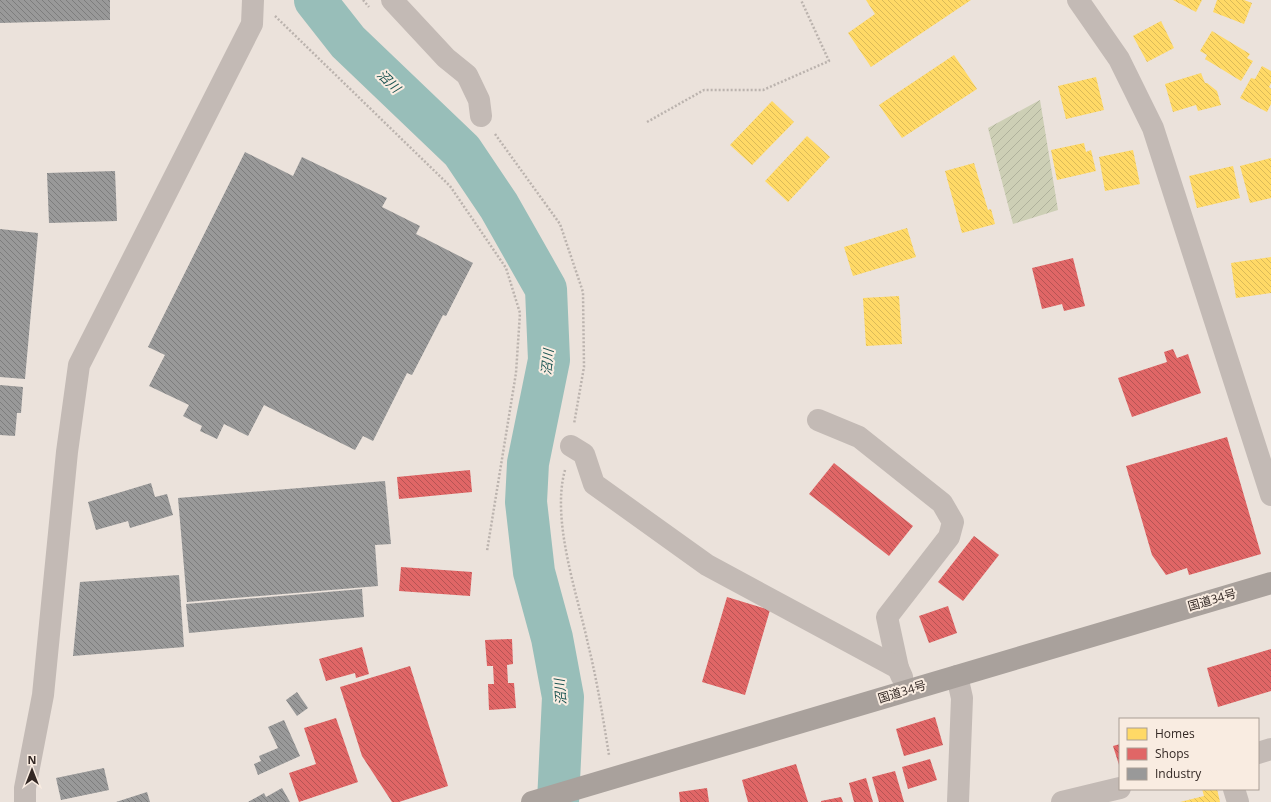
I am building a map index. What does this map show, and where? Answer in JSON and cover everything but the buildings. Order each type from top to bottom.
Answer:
[{"type":"highway","name":"国道34号","points":[[534,801],[1271,583]]},
{"type":"street","points":[[25,802],[25,788],[43,695],[67,459],[79,365],[252,24],[253,0]]},
{"type":"street","points":[[392,0],[446,58],[467,75],[479,100],[481,116]]},
{"type":"street","points":[[1078,0],[1119,59],[1152,128],[1271,495]]},
{"type":"street","points":[[818,420],[859,437],[942,502],[953,522],[949,537],[887,617],[898,668],[908,690]]},
{"type":"street","points":[[571,446],[584,454],[594,484],[708,565],[898,668]]},
{"type":"street","points":[[957,676],[962,698],[958,802]]},
{"type":"street","points":[[1259,753],[1271,749]]},
{"type":"street","points":[[1062,802],[1119,788]]},
{"type":"street","points":[[1234,790],[1238,802]]},
{"type":"path","points":[[363,0],[372,11]]},
{"type":"path","points":[[647,122],[704,90],[763,90],[829,61],[800,0]]},
{"type":"path","points":[[272,13],[450,186],[506,268],[520,313],[516,373],[487,551]]},
{"type":"path","points":[[481,116],[560,224],[583,292],[584,367],[571,446],[560,486],[565,549],[589,645],[609,755],[590,784]]},
{"type":"green space","points":[[1040,100],[1058,210],[1013,224],[988,128]]},
{"type":"waterway","name":"沼川","points":[[315,0],[348,42],[462,151],[499,206],[546,289],[549,360],[528,463],[526,502],[534,572],[552,638],[563,697],[558,802]]}]
